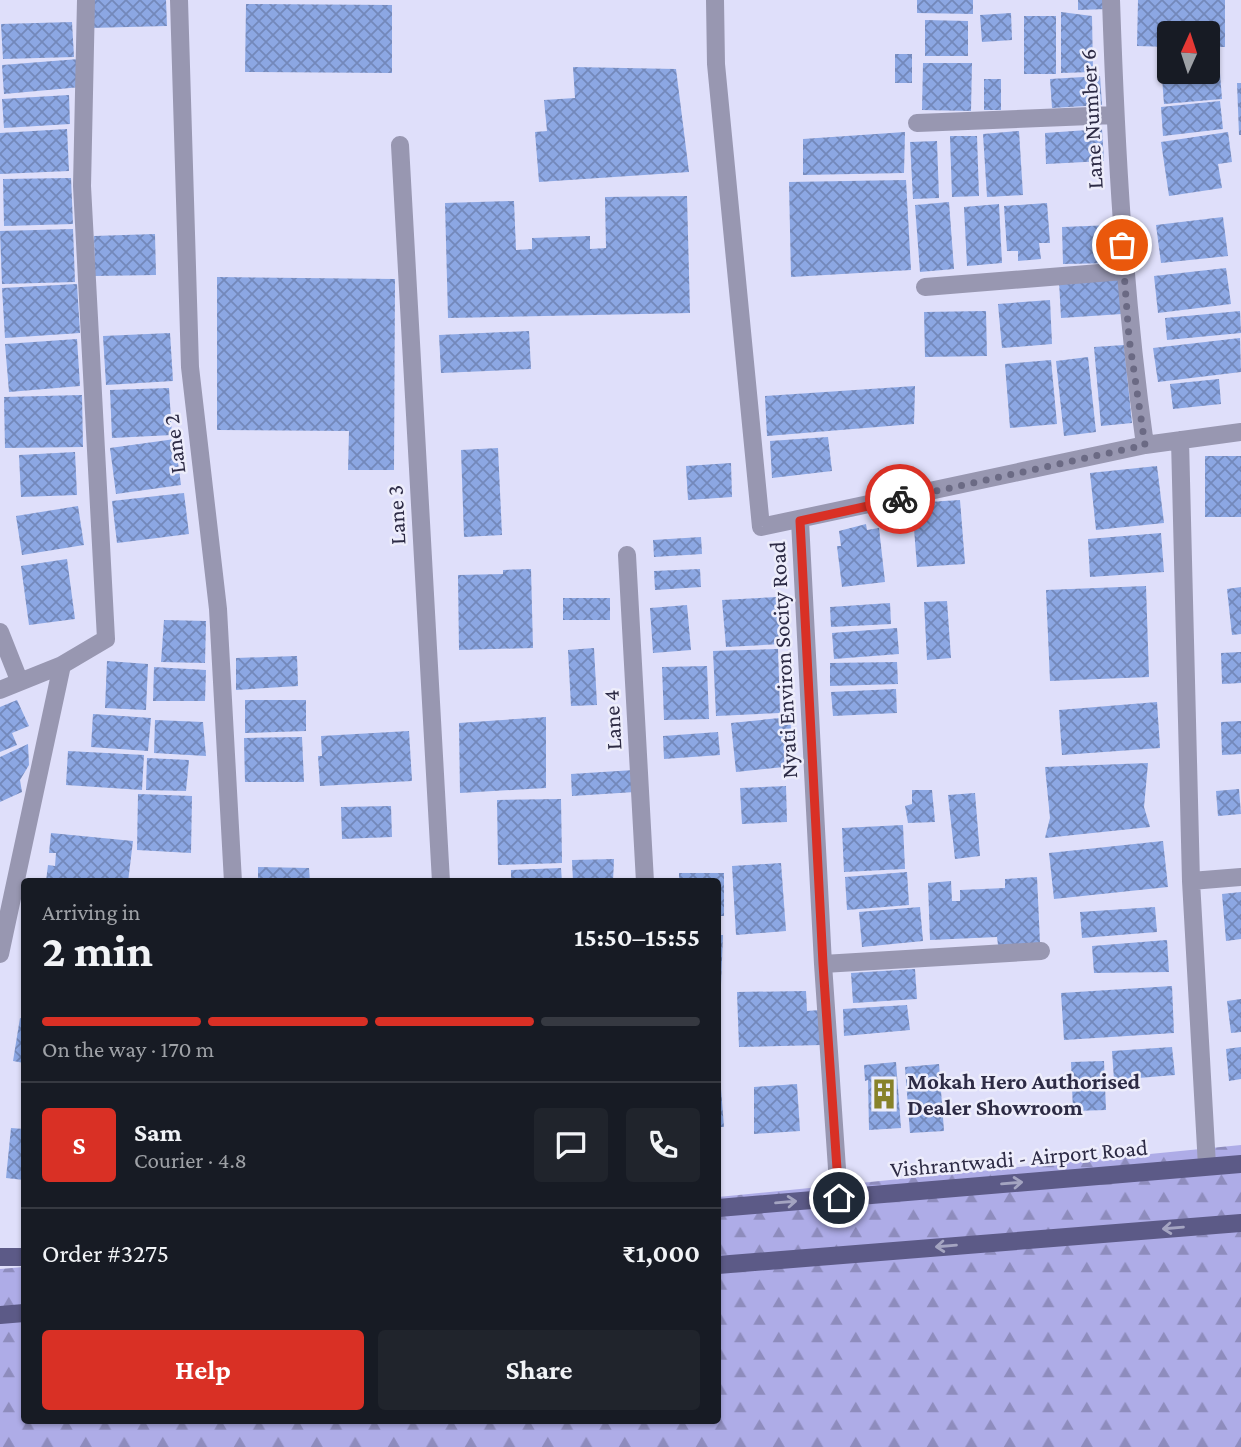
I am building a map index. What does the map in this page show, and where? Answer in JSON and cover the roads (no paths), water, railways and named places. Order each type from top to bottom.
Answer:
[{"type":"main road","name":"Vishrantwadi - Airport Road","points":[[721,1208],[1241,1164]]},
{"type":"main road","points":[[721,1265],[1241,1223]]},
{"type":"main road","points":[[0,1257],[21,1257]]},
{"type":"main road","points":[[0,1315],[21,1314]]},
{"type":"street","points":[[0,690],[62,664],[106,639],[82,186],[86,0]]},
{"type":"street","name":"Lane 2","points":[[179,0],[190,367],[218,609],[233,878]]},
{"type":"street","name":"Nyati Environ Socity Road","points":[[715,0],[716,64],[761,527],[800,521],[823,964],[839,1198]]},
{"type":"street","name":"Lane Number 6","points":[[1111,0],[1115,115],[1129,338],[1145,445]]},
{"type":"street","points":[[917,123],[1115,115]]},
{"type":"street","name":"Lane 3","points":[[400,145],[441,878]]},
{"type":"street","points":[[925,287],[1124,271]]},
{"type":"street","points":[[800,521],[1145,445],[1241,432]]},
{"type":"street","points":[[1180,440],[1191,881],[1208,1166]]},
{"type":"street","name":"Lane 4","points":[[627,555],[645,878]]},
{"type":"street","points":[[0,632],[19,680]]},
{"type":"street","points":[[0,954],[62,664]]},
{"type":"street","points":[[1191,881],[1241,877]]},
{"type":"street","points":[[823,964],[1041,951]]},
{"type":"place","name":"Mokah Hero Authorised Dealer Showroom","points":[[884,1094]]}]
